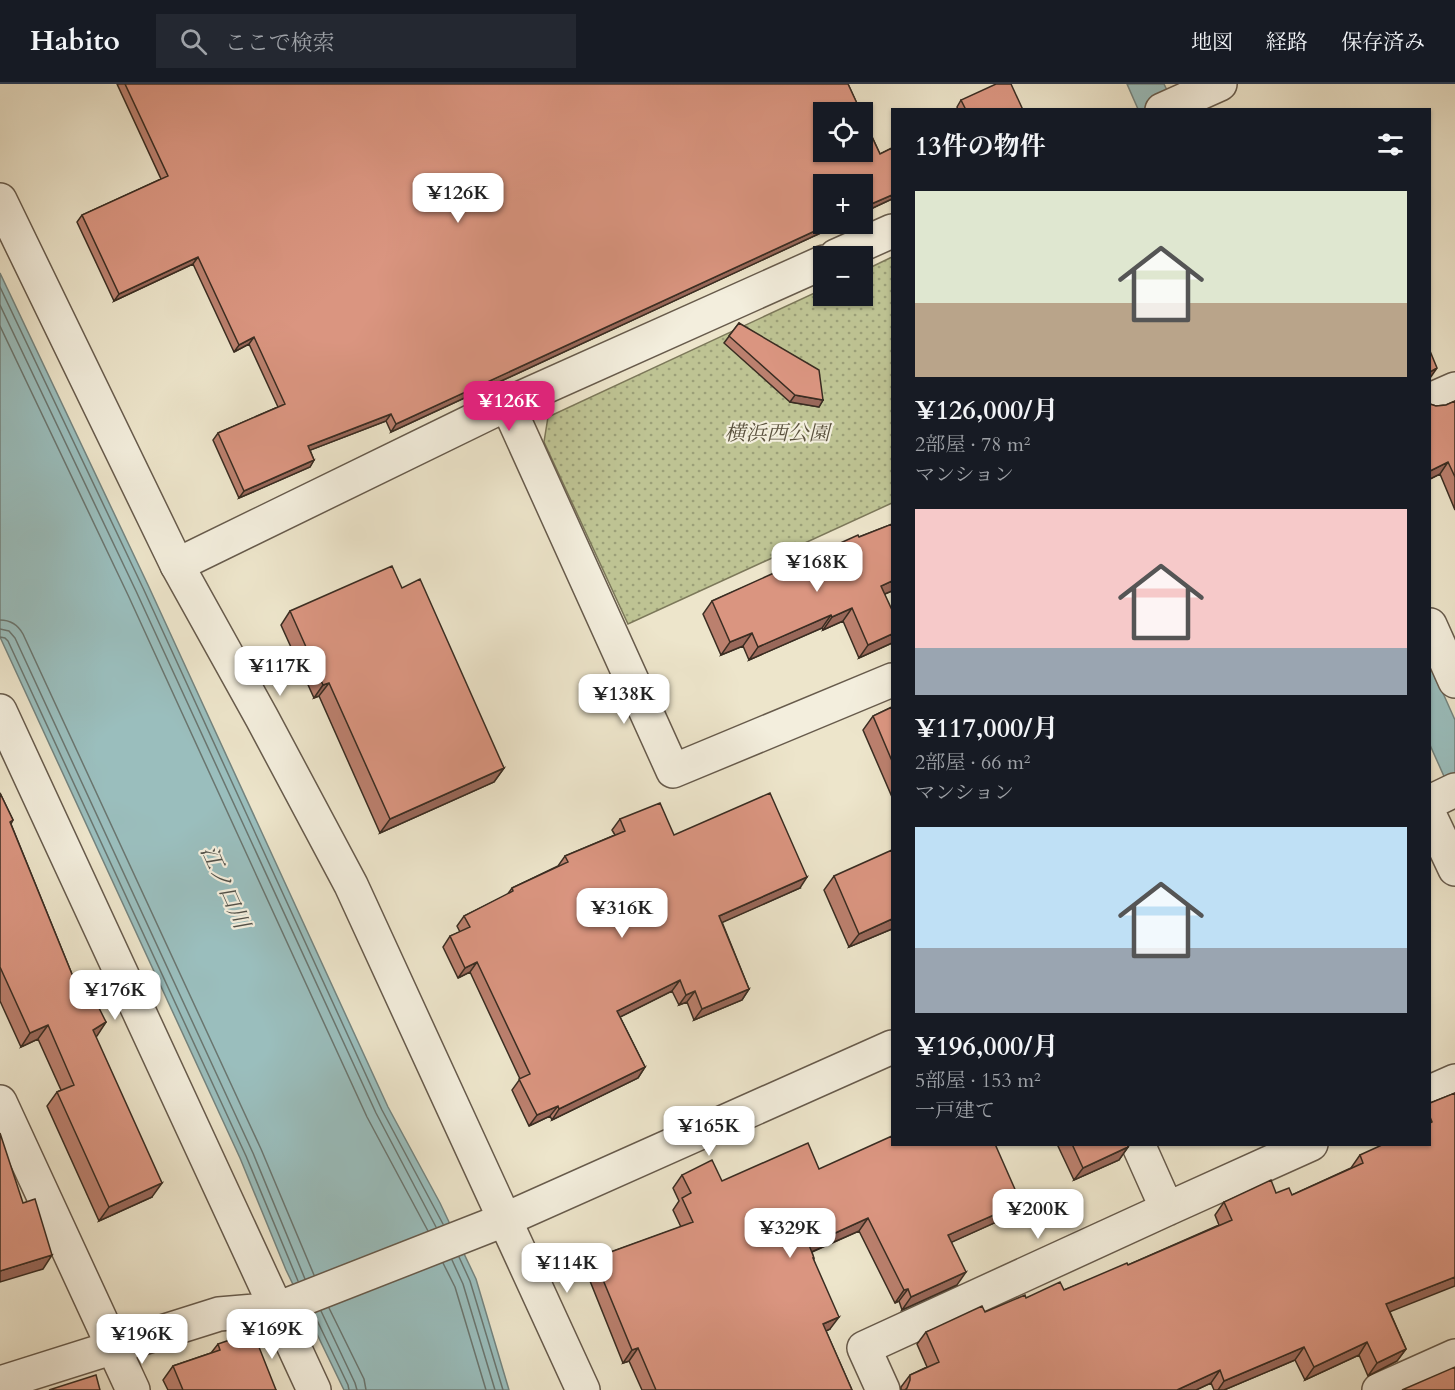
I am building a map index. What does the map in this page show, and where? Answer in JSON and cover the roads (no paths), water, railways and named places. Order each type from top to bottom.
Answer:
[{"type":"street","points":[[1183,100],[1220,84]]},
{"type":"street","points":[[0,200],[177,565],[351,885],[583,1390]]},
{"type":"street","points":[[858,246],[891,231]]},
{"type":"street","points":[[177,565],[507,404],[813,267]]},
{"type":"street","points":[[1431,400],[1455,389]]},
{"type":"street","points":[[507,404],[673,771],[891,680]]},
{"type":"street","points":[[1431,627],[1455,681]]},
{"type":"street","points":[[0,711],[314,1390]]},
{"type":"street","points":[[1431,802],[1455,790]]},
{"type":"street","points":[[1431,818],[1455,869]]},
{"type":"street","points":[[0,1383],[219,1314],[277,1310],[504,1220],[891,1047]]},
{"type":"street","points":[[1431,1092],[1455,1081]]},
{"type":"street","points":[[0,1102],[133,1390]]},
{"type":"street","points":[[1139,1146],[1167,1209]]},
{"type":"street","points":[[883,1390],[864,1348],[1307,1146]]},
{"type":"street","points":[[1379,1390],[1455,1356]]},
{"type":"water","points":[[1127,84],[1164,84],[1176,108],[1138,108]]},
{"type":"water","name":"江ノ口川","points":[[0,273],[148,585],[388,1107],[440,1203],[476,1279],[509,1390],[344,1390],[286,1270],[240,1158],[0,637]]},
{"type":"water","points":[[1431,666],[1455,720],[1455,801],[1431,747]]},
{"type":"park label","name":"横浜西公園","points":[[777,433]]}]
